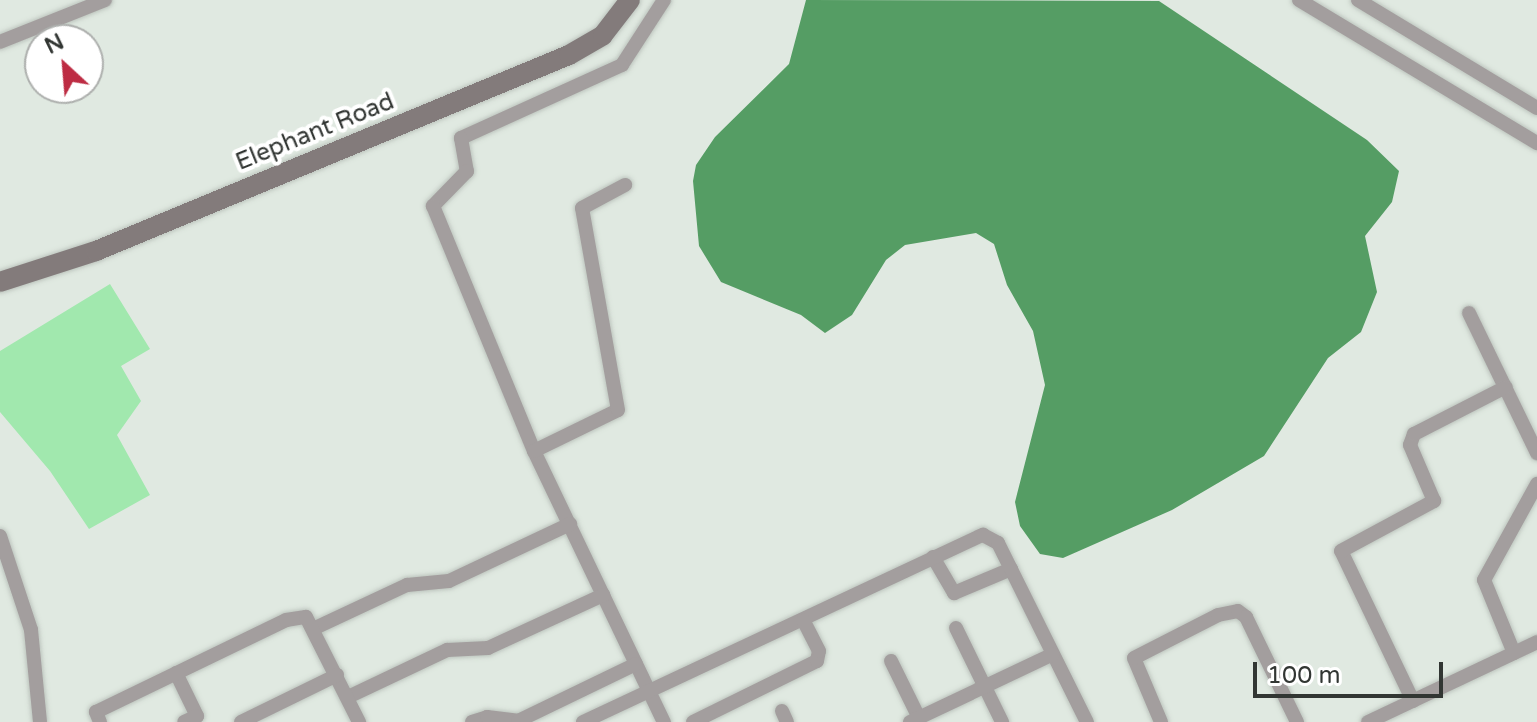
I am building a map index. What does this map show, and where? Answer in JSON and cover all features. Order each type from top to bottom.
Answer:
[{"type":"street","points":[[0,42],[105,0]]},
{"type":"street","name":"Elephant Road","points":[[0,282],[96,251],[569,55],[603,35],[630,0]]},
{"type":"street","points":[[664,0],[622,65],[461,138],[467,171],[433,206],[534,451],[664,722]]},
{"type":"street","points":[[1299,0],[1537,143]]},
{"type":"street","points":[[1358,0],[1537,108]]},
{"type":"street","points":[[534,451],[618,410],[582,208],[625,185]]},
{"type":"street","points":[[1469,313],[1537,453]]},
{"type":"street","points":[[1413,701],[1341,551],[1434,501],[1410,445],[1414,434],[1506,387]]},
{"type":"street","points":[[1514,653],[1484,580],[1537,484]]},
{"type":"street","points":[[315,628],[407,585],[449,581],[570,524]]},
{"type":"street","points":[[583,722],[983,535],[998,543],[1087,722]]},
{"type":"street","points":[[0,536],[31,630],[40,722]]},
{"type":"street","points":[[933,557],[954,593],[1011,569]]},
{"type":"street","points":[[348,697],[447,650],[488,648],[603,595]]},
{"type":"street","points":[[1161,722],[1134,658],[1218,615],[1238,611],[1246,617],[1297,722]]},
{"type":"street","points":[[100,722],[96,712],[286,620],[306,617],[315,628],[359,722]]},
{"type":"street","points":[[693,722],[817,661],[819,651],[804,621]]},
{"type":"street","points":[[956,628],[1002,722]]},
{"type":"street","points":[[1368,722],[1537,642]]},
{"type":"street","points":[[891,661],[915,720],[1053,654]]},
{"type":"street","points":[[472,722],[487,717],[518,721],[636,664]]},
{"type":"street","points":[[176,673],[197,716],[184,722]]},
{"type":"street","points":[[241,722],[337,675]]},
{"type":"shaded area","points":[[806,0],[1159,1],[1367,140],[1399,171],[1392,202],[1365,236],[1377,292],[1361,332],[1328,358],[1264,456],[1172,510],[1063,558],[1040,554],[1020,526],[1015,502],[1045,385],[1033,331],[1007,285],[994,244],[976,233],[905,245],[886,260],[852,315],[825,333],[801,315],[721,282],[699,246],[693,181],[696,165],[715,137],[789,64]]},
{"type":"shaded area","points":[[110,284],[150,349],[121,366],[141,401],[117,435],[150,495],[89,529],[50,471],[0,412],[0,351]]}]
